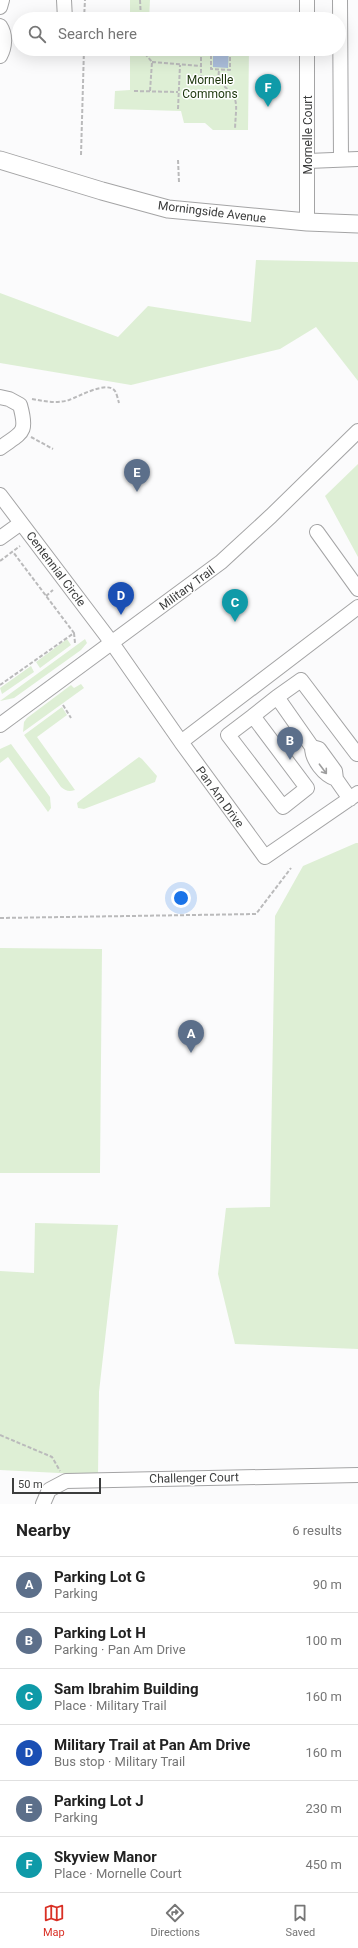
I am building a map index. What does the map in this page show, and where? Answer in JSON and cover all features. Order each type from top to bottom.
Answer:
[{"type":"main road","name":"Morningside Avenue","points":[[0,160],[168,209],[307,222],[358,224]]},
{"type":"street","points":[[0,7],[2,0]]},
{"type":"street","points":[[64,0],[65,12]]},
{"type":"street","points":[[307,0],[307,12]]},
{"type":"street","points":[[340,0],[340,12]]},
{"type":"street","points":[[0,26],[3,31],[4,43],[0,56]]},
{"type":"street","name":"Mornelle Court","points":[[307,56],[307,222]]},
{"type":"street","points":[[340,56],[341,159]]},
{"type":"street","points":[[308,161],[358,159]]},
{"type":"street","points":[[0,397],[9,399],[20,405],[25,423],[20,433],[0,448]]},
{"type":"street","name":"Military Trail","points":[[0,725],[221,562],[271,516],[358,431]]},
{"type":"street","name":"Centennial Circle","points":[[0,495],[112,643]]},
{"type":"street","points":[[0,538],[20,523]]},
{"type":"street","points":[[317,532],[358,589]]},
{"type":"street","points":[[181,742],[358,607]]},
{"type":"street","name":"Pan Am Drive","points":[[112,643],[181,742],[265,857],[354,796]]},
{"type":"street","points":[[253,716],[307,788],[283,807],[228,735],[277,697],[301,680],[357,754]]},
{"type":"street","points":[[277,697],[312,748],[319,749],[335,771],[336,779],[354,796]]},
{"type":"street","name":"Challenger Court","points":[[43,1504],[49,1490],[66,1481],[358,1475]]},
{"type":"path","points":[[84,12],[85,0]]},
{"type":"path","points":[[140,0],[141,12]]},
{"type":"path","points":[[81,154],[84,56]]},
{"type":"path","points":[[147,56],[152,62],[201,66]]},
{"type":"path","points":[[201,56],[201,80],[218,80],[234,94],[236,100],[235,129]]},
{"type":"path","points":[[211,56],[211,69],[219,70],[230,70],[230,56]]},
{"type":"path","points":[[150,91],[152,62]]},
{"type":"path","points":[[178,109],[180,65]]},
{"type":"path","points":[[218,80],[219,70]]},
{"type":"path","points":[[134,91],[178,92]]},
{"type":"path","points":[[178,160],[179,182]]},
{"type":"path","points":[[28,399],[53,403],[69,400],[84,393],[101,388],[111,388],[116,392],[119,403]]},
{"type":"path","points":[[30,437],[53,449]]},
{"type":"path","points":[[0,561],[20,546]]},
{"type":"path","points":[[13,552],[74,633],[75,643]]},
{"type":"path","points":[[46,596],[53,590]]},
{"type":"path","points":[[0,685],[74,633]]},
{"type":"path","points":[[62,705],[71,718]]},
{"type":"path","points":[[0,918],[256,914],[290,868]]},
{"type":"path","points":[[0,1435],[52,1457],[66,1481]]},
{"type":"green space","points":[[130,0],[150,0],[149,12],[130,12]]},
{"type":"green space","name":"Mornelle Commons","points":[[130,56],[249,56],[248,130],[213,130],[205,123],[184,123],[181,111],[114,109],[115,91],[130,90]]},
{"type":"green space","points":[[256,260],[358,262],[358,381],[316,327],[280,349],[131,385],[0,363],[0,293],[118,337],[148,306],[251,322]]},
{"type":"green space","points":[[358,464],[358,557],[325,496]]},
{"type":"green space","points":[[67,639],[71,645],[40,668],[36,662]]},
{"type":"green space","points":[[85,639],[87,643],[81,650],[14,698],[0,701]]},
{"type":"green space","points":[[31,666],[34,672],[2,694],[0,688]]},
{"type":"green space","points":[[81,684],[84,688],[23,732],[24,722],[27,718],[71,685],[74,688]]},
{"type":"green space","points":[[62,707],[67,715],[37,737],[75,790],[71,791],[61,787],[24,735]]},
{"type":"green space","points":[[11,744],[50,797],[51,808],[48,812],[8,757],[0,763],[0,749]]},
{"type":"green space","points":[[139,757],[157,776],[155,782],[84,809],[78,808],[77,803]]},
{"type":"green space","points":[[358,843],[358,1349],[235,1344],[218,1274],[226,1208],[270,1207],[275,916],[303,866]]},
{"type":"green space","points":[[0,948],[102,949],[100,1173],[0,1173]]},
{"type":"green space","points":[[35,1223],[118,1225],[99,1392],[98,1475],[0,1470],[0,1271],[34,1273]]},
{"type":"water","points":[[213,56],[229,56],[228,68],[213,67]]},
{"type":"place","name":"Skyview Manor","points":[[268,107]]},
{"type":"place","name":"Parking Lot J","points":[[137,492]]},
{"type":"place","name":"Military Trail at Pan Am Drive","points":[[121,615]]},
{"type":"place","name":"Sam Ibrahim Building","points":[[235,622]]},
{"type":"place","name":"Parking Lot H","points":[[290,760]]},
{"type":"place","name":"Parking Lot G","points":[[191,1053]]}]
